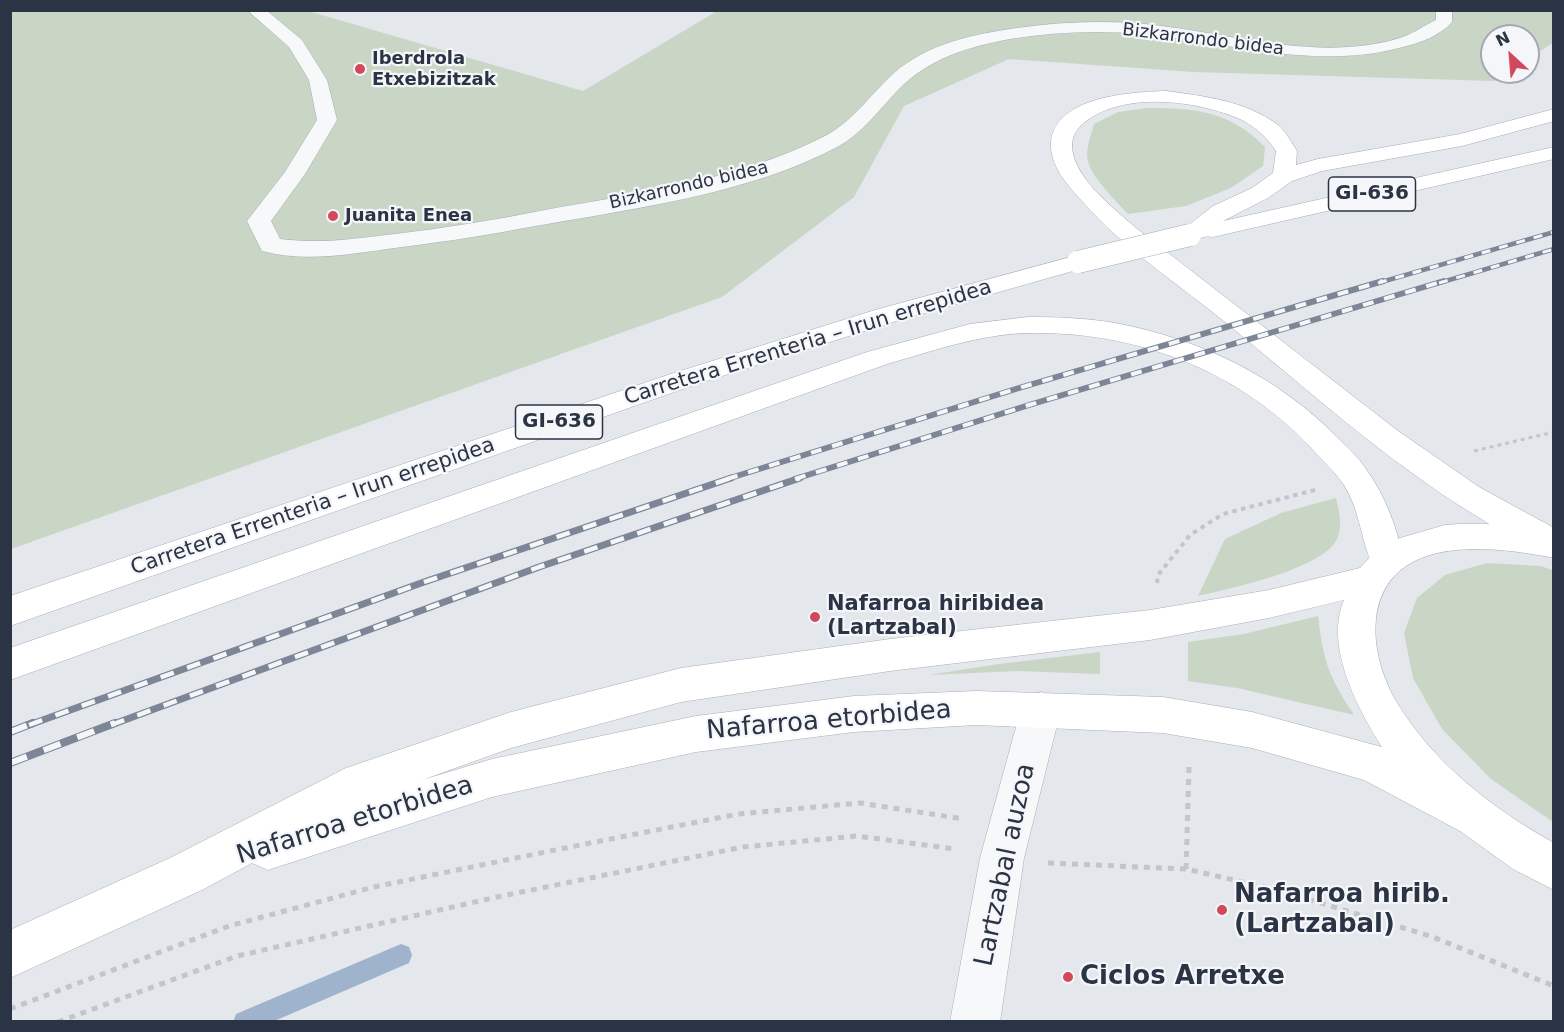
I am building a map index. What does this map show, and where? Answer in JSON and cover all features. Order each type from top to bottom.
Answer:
[{"type":"main road","points":[[1284,176],[1289,165],[1288,152],[1270,128],[1252,117],[1224,106],[1173,96],[1122,98],[1101,103],[1076,115],[1063,131],[1061,143],[1068,170],[1085,192],[1123,228],[1348,409],[1465,496],[1554,544]]},
{"type":"main road","points":[[1190,235],[1221,211],[1260,193],[1284,176],[1318,165],[1462,140],[1554,115]]},
{"type":"main road","name":"Carretera Errenteria – Irun errepidea","points":[[10,611],[684,379],[884,316],[1078,262],[1554,153]]},
{"type":"main road","points":[[10,664],[877,358],[950,336],[1027,325],[1083,327],[1136,335],[1186,351],[1272,396],[1319,435],[1357,480],[1380,527],[1378,570],[1359,601],[1356,625],[1357,652],[1366,682],[1382,714],[1406,748],[1436,782],[1472,815],[1503,838],[1554,868]]},
{"type":"main road","name":"Nafarroa etorbidea","points":[[10,955],[186,874],[361,782],[511,730],[681,685],[890,655],[1150,625],[1269,604],[1378,570],[1412,547],[1444,538],[1479,535],[1554,544]]},
{"type":"main road","name":"Nafarroa etorbidea","points":[[186,874],[492,778],[696,734],[854,714],[976,708],[1163,715],[1252,730],[1373,763],[1472,815]]},
{"type":"street","name":"Bizkarrondo bidea","points":[[255,10],[296,44],[318,81],[327,120],[294,174],[259,221],[271,246],[321,250],[491,229],[695,189],[776,166],[834,140],[862,119],[891,86],[915,64],[953,48],[995,37],[1047,30],[1141,29],[1283,50],[1351,52],[1388,45],[1429,33],[1444,22],[1444,10]]},
{"type":"street","name":"Lartzabal auzoa","points":[[975,1022],[1006,842],[1041,709]]},
{"type":"path","points":[[10,1010],[229,926],[374,887],[738,814],[860,803],[1006,842],[1043,862],[1186,870],[1278,890],[1433,937],[1554,986]]},
{"type":"path","points":[[58,1022],[237,956],[497,897],[743,847],[857,836],[950,848],[1006,842]]},
{"type":"green space","points":[[1553,10],[1554,42],[1540,51],[1540,24],[1480,24],[1480,81],[1194,72],[1009,59],[904,106],[854,197],[722,297],[11,549],[10,11],[308,11],[583,91],[717,11]]},
{"type":"green space","points":[[1147,108],[1196,111],[1211,114],[1239,126],[1265,147],[1263,166],[1231,188],[1186,206],[1128,214],[1094,174],[1087,157],[1088,147],[1094,124],[1118,112]]},
{"type":"green space","points":[[1336,498],[1340,518],[1337,539],[1328,550],[1314,560],[1274,576],[1198,596],[1225,539],[1281,513]]},
{"type":"green space","points":[[1487,563],[1540,566],[1553,570],[1553,822],[1491,779],[1442,729],[1413,678],[1404,633],[1417,598],[1445,575]]},
{"type":"green space","points":[[1318,616],[1328,668],[1354,715],[1237,688],[1188,681],[1188,642],[1244,634]]},
{"type":"green space","points":[[1100,652],[1100,674],[1017,671],[928,675],[999,664]]},
{"type":"waterway","points":[[244,1022],[401,955]]},
{"type":"railway","points":[[1378,283],[1554,232]]},
{"type":"railway","points":[[1439,283],[1554,249]]},
{"type":"railway","points":[[727,479],[1019,388],[1383,281]]},
{"type":"railway","points":[[795,479],[1029,405],[1444,281]]},
{"type":"railway","points":[[29,725],[424,582],[731,478]]},
{"type":"railway","points":[[111,725],[539,567],[800,478]]},
{"type":"railway","points":[[10,732],[33,723]]},
{"type":"railway","points":[[10,763],[115,723]]},
{"type":"place","name":"Iberdrola Etxebizitzak","points":[[360,69]]},
{"type":"place","name":"Juanita Enea","points":[[333,216]]},
{"type":"place","name":"Nafarroa hiribidea (Lartzabal)","points":[[815,617]]},
{"type":"place","name":"Nafarroa hirib. (Lartzabal)","points":[[1222,910]]},
{"type":"place","name":"Ciclos Arretxe","points":[[1068,977]]}]
